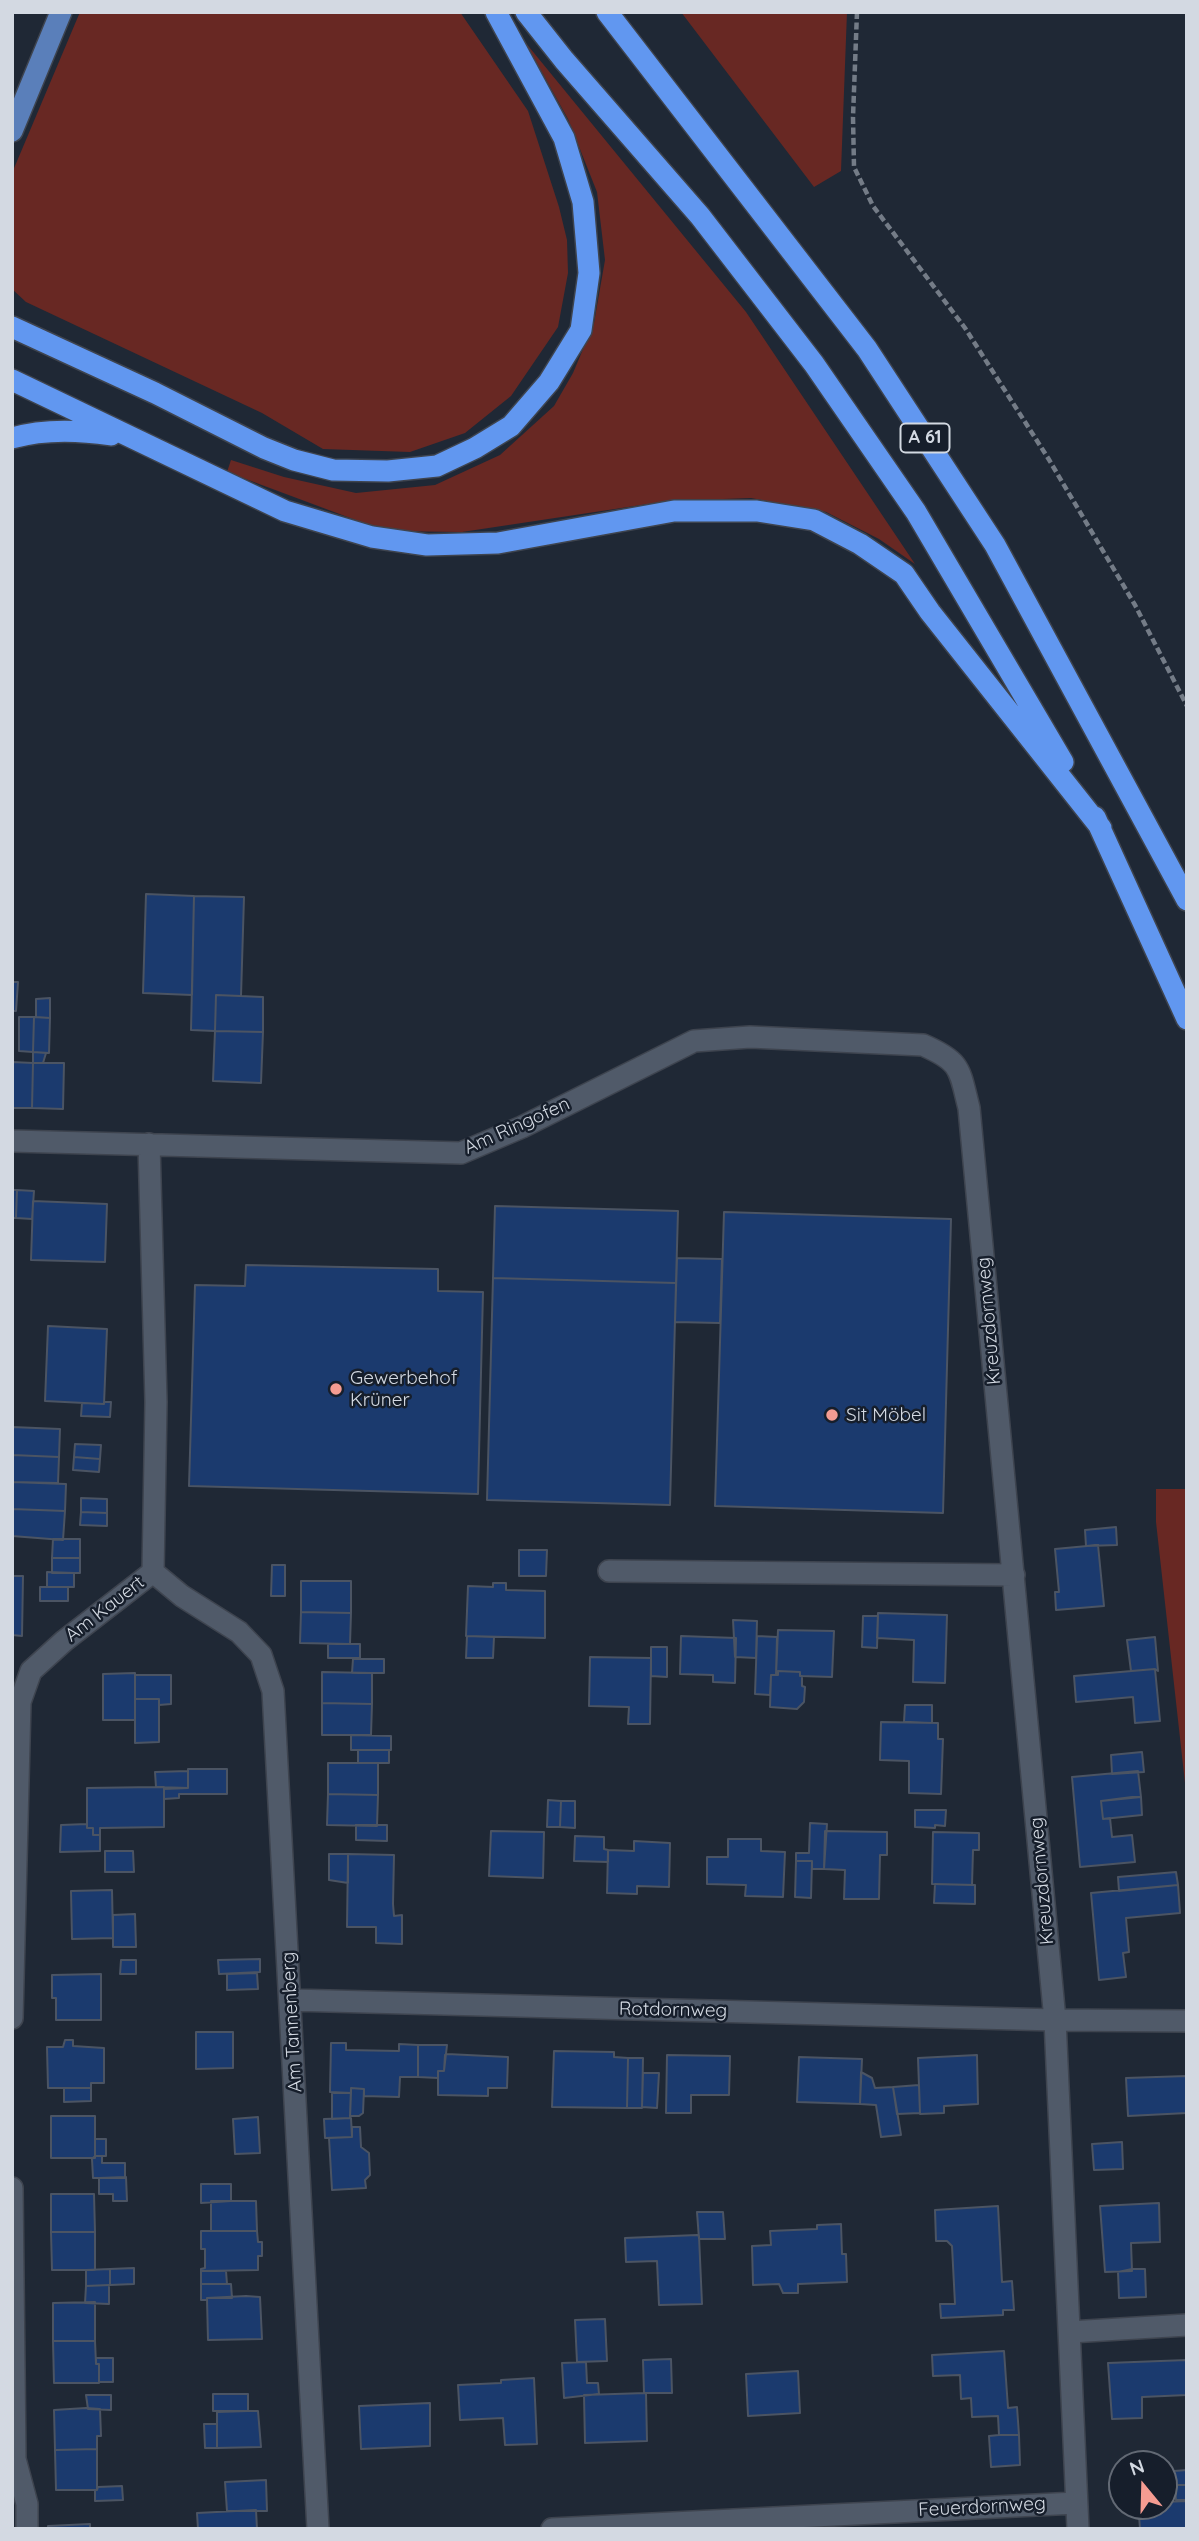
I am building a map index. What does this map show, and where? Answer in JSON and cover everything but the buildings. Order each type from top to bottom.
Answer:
[{"type":"highway","points":[[12,327],[155,393],[264,448],[294,460],[333,470],[388,471],[436,466],[475,448],[511,426],[550,382],[581,330],[589,274],[583,202],[564,138],[496,12]]},
{"type":"highway","name":"A 61","points":[[526,12],[564,60],[700,216],[814,364],[916,512],[1101,828],[1187,1018]]},
{"type":"highway","name":"A 61","points":[[607,12],[867,349],[995,545],[1187,900]]},
{"type":"highway","points":[[12,380],[285,511],[372,537],[427,545],[498,543],[674,510],[757,511],[814,520],[860,544],[905,574],[930,612],[1101,828]]},
{"type":"highway","points":[[12,438],[30,433],[88,432],[131,438]]},
{"type":"main road","points":[[12,131],[61,12]]},
{"type":"street","name":"Am Ringofen","points":[[12,1141],[461,1153],[522,1127],[694,1041],[750,1037],[923,1045],[947,1055],[959,1068]]},
{"type":"street","name":"Kreuzdornweg","points":[[959,1068],[969,1108],[1055,2020],[1078,2529]]},
{"type":"street","name":"Am Kauert","points":[[12,2018],[20,1702],[31,1671],[64,1641],[153,1572],[156,1402],[149,1144]]},
{"type":"street","points":[[609,1571],[1014,1575]]},
{"type":"street","name":"Am Tannenberg","points":[[153,1572],[182,1596],[239,1632],[261,1655],[273,1692],[318,2529]]},
{"type":"street","name":"Rotdornweg","points":[[290,2000],[1055,2020]]},
{"type":"street","points":[[1055,2020],[1187,2021]]},
{"type":"street","points":[[12,2188],[14,2461],[27,2504],[27,2529]]},
{"type":"street","points":[[1070,2332],[1187,2325]]},
{"type":"street","name":"Feuerdornweg","points":[[552,2529],[1076,2503]]},
{"type":"path","points":[[857,12],[854,167],[873,206],[965,328],[1048,458],[1135,605],[1187,706]]},
{"type":"shaded area","points":[[80,12],[460,12],[528,111],[567,240],[568,273],[558,327],[511,396],[465,433],[410,452],[323,449],[262,413],[26,302],[12,289],[12,173]]},
{"type":"shaded area","points":[[681,12],[847,12],[841,171],[814,187]]},
{"type":"shaded area","points":[[525,42],[746,312],[915,564],[879,539],[826,512],[751,498],[668,501],[462,532],[385,531],[227,472],[231,460],[284,477],[356,493],[435,485],[500,455],[554,406],[573,373],[594,323],[605,260],[597,192],[568,119]]},
{"type":"shaded area","points":[[1156,1489],[1187,1489],[1187,1801],[1156,1522]]},
{"type":"place","name":"Gewerbehof Krüner","points":[[336,1389]]},
{"type":"place","name":"Sit Möbel","points":[[832,1415]]}]
